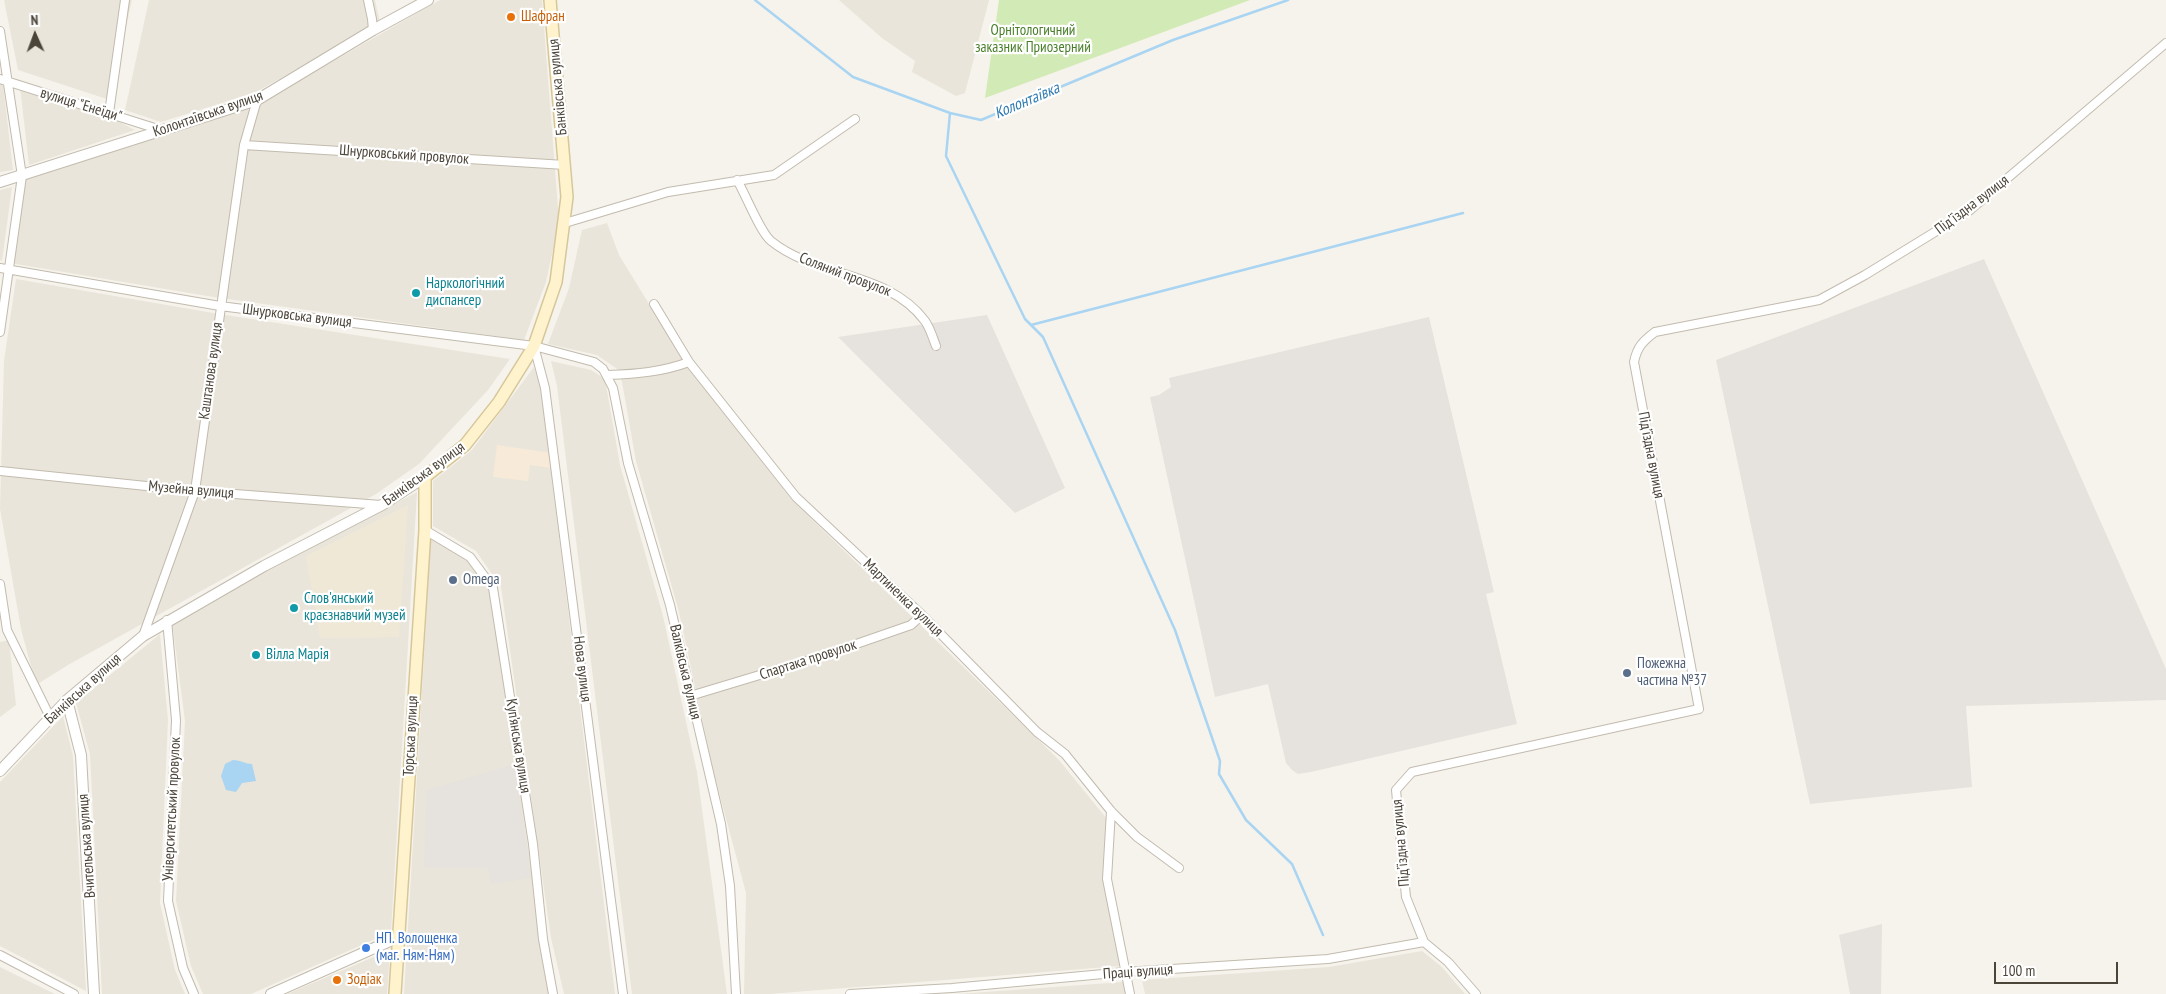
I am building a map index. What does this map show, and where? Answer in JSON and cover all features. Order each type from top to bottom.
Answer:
[{"type":"main road","name":"Банківська вулиця","points":[[424,477],[465,445],[499,402],[534,346],[556,282],[567,197],[550,0]]},
{"type":"main road","name":"Торська вулиця","points":[[395,994],[425,530],[424,477]]},
{"type":"street","points":[[110,113],[125,0]]},
{"type":"street","points":[[368,0],[373,30]]},
{"type":"street","name":"Колонтаївська вулиця","points":[[0,182],[257,100],[373,30],[428,0]]},
{"type":"street","points":[[0,31],[22,176],[0,332]]},
{"type":"street","name":"Під’їздна вулиця","points":[[1424,942],[1406,897],[1396,790],[1412,772],[1699,709],[1634,362],[1637,350],[1644,340],[1655,332],[1668,328],[1819,300],[1865,275],[1969,211],[2166,43]]},
{"type":"street","name":"вулиця \"Енеїди\"","points":[[0,79],[161,130]]},
{"type":"street","name":"Каштанова вулиця","points":[[143,636],[195,491],[244,145],[257,100]]},
{"type":"street","points":[[565,223],[607,212],[646,198],[695,187],[774,175],[855,119]]},
{"type":"street","name":"Шнурковський провулок","points":[[244,145],[565,165]]},
{"type":"street","name":"Соляний провулок","points":[[737,180],[768,239],[805,262],[878,286],[900,296],[926,322],[936,346]]},
{"type":"street","name":"Шнурковська вулиця","points":[[0,268],[220,306],[534,346],[594,362],[608,375]]},
{"type":"street","name":"Мартиненка вулиця","points":[[654,304],[689,362],[796,497],[922,616],[1038,732],[1065,754],[1111,811],[1137,837],[1179,868]]},
{"type":"street","name":"Нова вулиця","points":[[534,346],[546,388],[623,994]]},
{"type":"street","points":[[608,375],[653,373],[689,362]]},
{"type":"street","name":"Валківська вулиця","points":[[608,375],[613,388],[628,463],[670,605],[722,833],[730,886],[736,994]]},
{"type":"street","name":"Музейна вулиця","points":[[0,471],[195,491],[382,505]]},
{"type":"street","name":"Банківська вулиця","points":[[0,771],[67,700],[143,636],[167,620],[264,566],[382,505],[424,477]]},
{"type":"street","name":"Куп’янська вулиця","points":[[425,530],[470,557],[493,588],[533,844],[543,939],[554,994]]},
{"type":"street","points":[[0,584],[7,630],[50,717]]},
{"type":"street","name":"Спартака провулок","points":[[690,696],[816,658],[911,625],[922,616]]},
{"type":"street","name":"Університетський провулок","points":[[167,620],[176,720],[168,901],[183,968],[194,994]]},
{"type":"street","name":"Вчительська вулиця","points":[[67,700],[82,755],[94,994]]},
{"type":"street","points":[[1111,811],[1107,879],[1130,994]]},
{"type":"street","points":[[271,994],[398,938]]},
{"type":"street","points":[[1424,942],[1448,962],[1476,994]]},
{"type":"street","name":"Праці вулиця","points":[[850,994],[952,988],[1125,972],[1328,959],[1424,942]]},
{"type":"street","points":[[0,956],[74,994]]},
{"type":"shaded area","points":[[4,0],[132,0],[110,100],[18,70]]},
{"type":"shaded area","points":[[149,0],[375,0],[380,23],[254,93],[161,122],[125,110]]},
{"type":"shaded area","points":[[440,0],[542,0],[559,222],[546,282],[524,340],[213,297],[10,263],[21,181],[253,107]]},
{"type":"shaded area","points":[[839,0],[989,0],[965,93],[956,96],[912,72],[915,61],[882,38]]},
{"type":"shaded area","points":[[0,83],[3,84],[13,170],[0,172]]},
{"type":"shaded area","points":[[20,87],[99,112],[135,130],[29,165]]},
{"type":"shaded area","points":[[12,187],[2,261],[0,260],[0,190]]},
{"type":"shaded area","points":[[607,223],[619,255],[687,366],[791,499],[1059,760],[1107,819],[1103,879],[1120,966],[770,994],[744,994],[746,893],[713,770],[679,612],[636,461],[620,371],[597,355],[548,344],[569,288],[582,230]]},
{"type":"shaded area","points":[[1984,259],[2166,669],[2166,700],[1966,706],[1972,787],[1810,804],[1716,360]]},
{"type":"shaded area","points":[[16,279],[219,314],[510,359],[488,390],[419,464],[376,494],[68,665],[36,685],[21,629],[0,509],[4,361]]},
{"type":"shaded area","points":[[987,315],[1065,488],[1015,513],[838,337]]},
{"type":"shaded area","points":[[1429,317],[1494,592],[1486,594],[1517,724],[1298,774],[1286,763],[1268,684],[1215,697],[1150,397],[1159,395],[1171,387],[1169,378]]},
{"type":"shaded area","points":[[551,361],[591,370],[605,379],[620,465],[663,616],[697,772],[727,994],[632,994],[557,386]]},
{"type":"shaded area","points":[[534,367],[541,389],[615,994],[564,994],[551,938],[501,587],[476,551],[433,526],[433,481],[472,450]]},
{"type":"shaded area","points":[[497,445],[552,453],[550,468],[530,465],[528,481],[493,477]]},
{"type":"shaded area","points":[[417,492],[391,932],[251,994],[203,994],[191,966],[176,901],[185,721],[172,621]]},
{"type":"shaded area","points":[[408,505],[399,637],[320,638],[306,556]]},
{"type":"shaded area","points":[[431,539],[456,550],[470,559],[490,589],[541,934],[554,994],[404,994]]},
{"type":"shaded area","points":[[160,634],[168,720],[160,903],[175,970],[185,994],[102,994],[90,754],[76,703]]},
{"type":"shaded area","points":[[9,640],[16,705],[0,717],[0,642]]},
{"type":"shaded area","points":[[63,716],[73,756],[86,991],[0,946],[0,782]]},
{"type":"shaded area","points":[[515,764],[531,878],[491,884],[488,868],[424,868],[427,790]]},
{"type":"shaded area","points":[[1882,924],[1881,994],[1850,994],[1839,935]]},
{"type":"shaded area","points":[[390,950],[387,994],[287,994]]},
{"type":"shaded area","points":[[1422,951],[1442,967],[1465,994],[1145,994],[1142,980],[1329,967]]},
{"type":"shaded area","points":[[0,967],[55,994],[0,994]]},
{"type":"shaded area","points":[[1123,982],[1126,994],[957,994]]},
{"type":"green space","name":"Орнiтологичний заказник Приозерний","points":[[999,0],[1250,0],[985,98]]},
{"type":"water","points":[[233,760],[252,764],[256,781],[242,783],[236,792],[226,790],[221,776],[225,764]]},
{"type":"waterway","name":"Колонтаївка","points":[[755,0],[853,77],[950,113],[981,120],[1173,40],[1288,0]]},
{"type":"waterway","points":[[950,113],[946,156],[1025,319],[1043,337],[1175,630],[1220,761],[1219,774],[1246,820],[1292,864],[1323,935]]},
{"type":"waterway","points":[[1031,325],[1463,213]]},
{"type":"place","name":"Шафран","points":[[511,17]]},
{"type":"place","name":"Наркологічний диспансер","points":[[416,293]]},
{"type":"place","name":"Omega","points":[[453,580]]},
{"type":"place","name":"Слов'янський краєзнавчий музей","points":[[294,608]]},
{"type":"place","name":"Вілла Марія","points":[[256,655]]},
{"type":"place","name":"Пожежна частина №37","points":[[1627,673]]},
{"type":"place","name":"НП. Волощенка (маг. Ням-Ням)","points":[[366,948]]},
{"type":"place","name":"Зодіак","points":[[337,980]]}]
